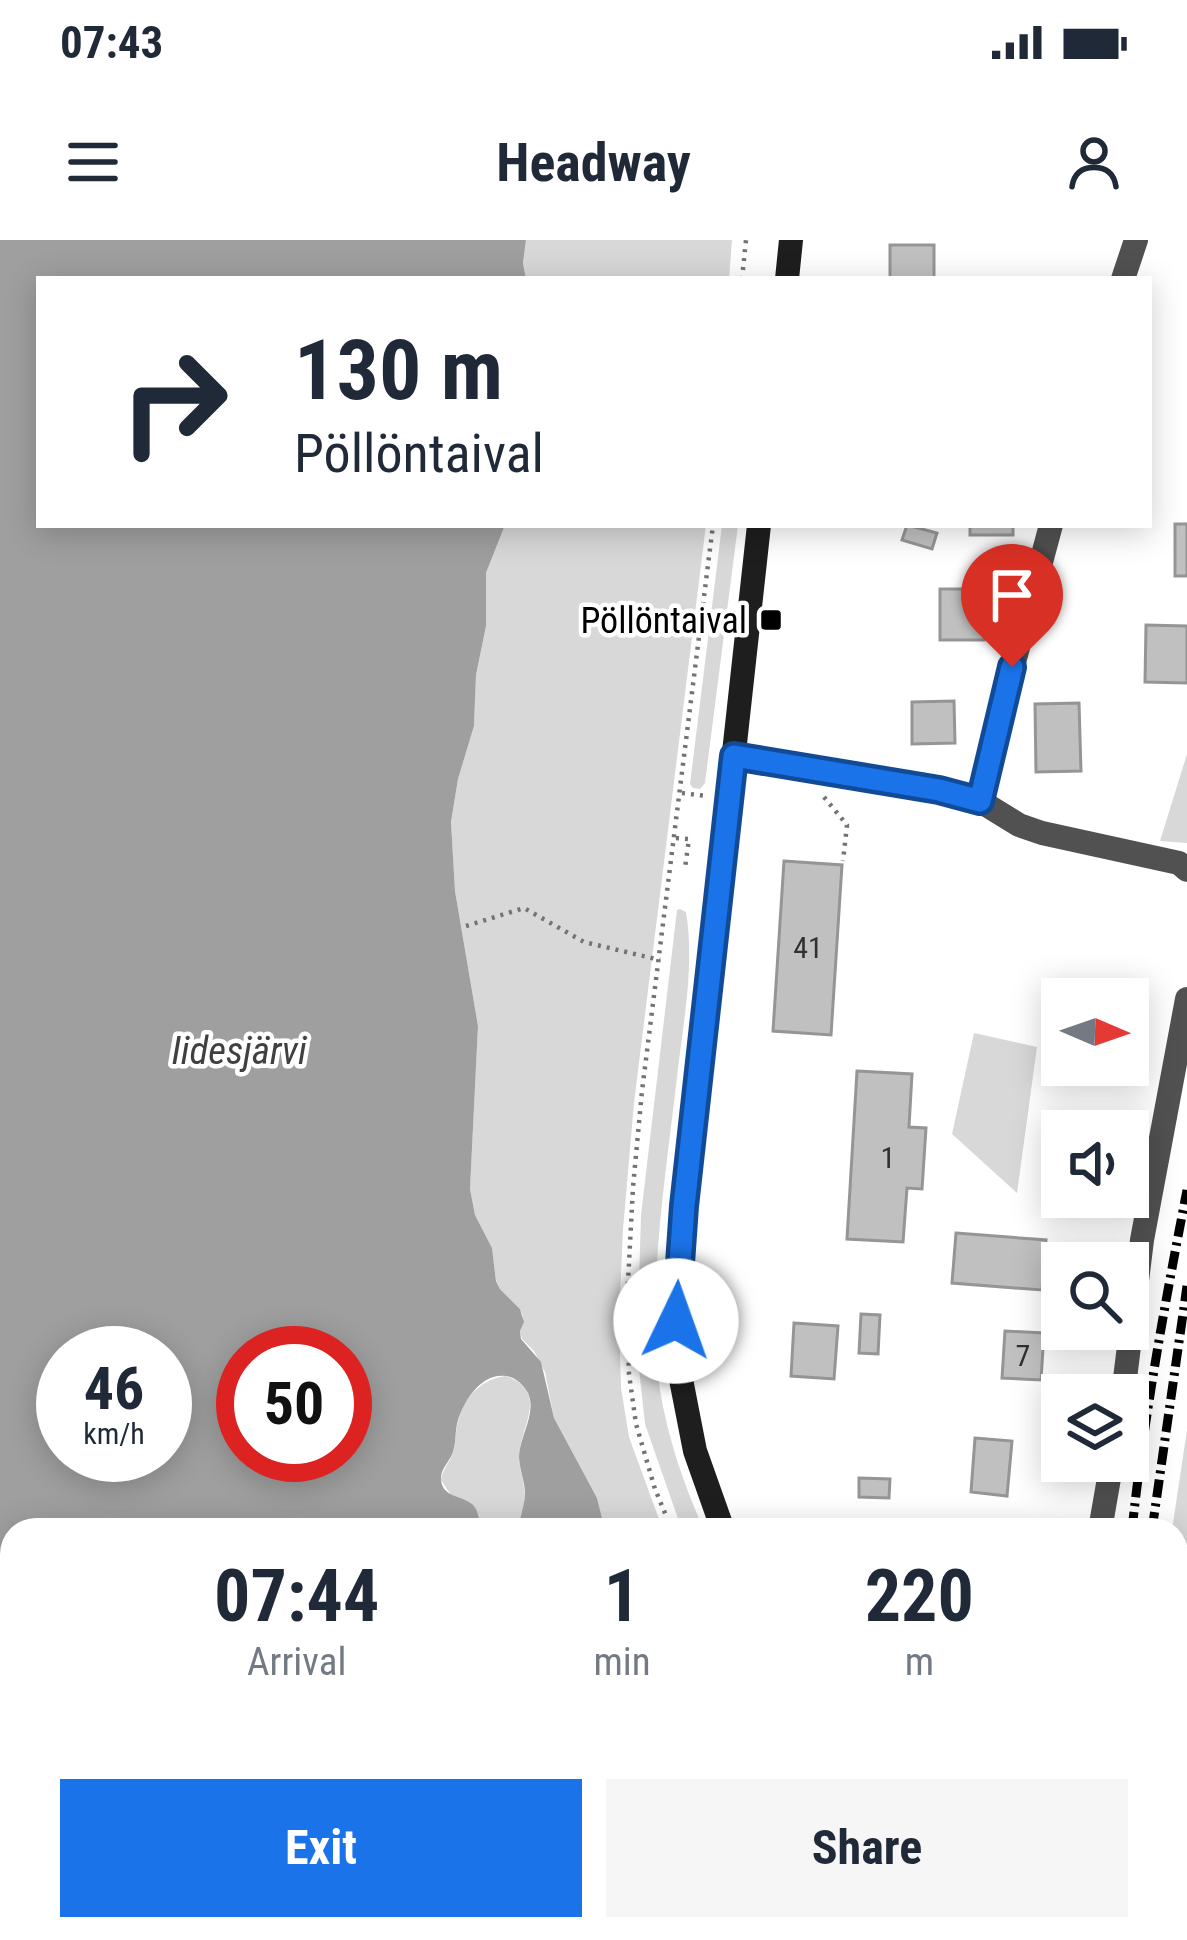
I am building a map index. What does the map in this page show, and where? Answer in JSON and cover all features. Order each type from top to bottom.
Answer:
[{"type":"main road","points":[[787,276],[791,240]]},
{"type":"main road","points":[[719,1518],[695,1451],[678,1364],[676,1316],[759,528]]},
{"type":"street","points":[[1124,276],[1136,240]]},
{"type":"street","points":[[980,801],[1050,528]]},
{"type":"street","points":[[734,756],[939,790],[980,801],[1042,833],[1179,863],[1187,870]]},
{"type":"street","points":[[1126,1374],[1142,1240],[1187,999]]},
{"type":"street","points":[[1102,1518],[1108,1482]]},
{"type":"path","points":[[742,276],[746,240]]},
{"type":"path","points":[[667,1518],[636,1424],[627,1349],[632,1187],[713,528]]},
{"type":"path","points":[[819,793],[847,825],[843,861]]},
{"type":"path","points":[[676,838],[688,839],[685,868]]},
{"type":"path","points":[[466,926],[524,908],[584,943],[660,960]]},
{"type":"shaded area","points":[[526,240],[732,240],[729,276],[525,276]]},
{"type":"shaded area","points":[[504,528],[706,528],[634,1103],[623,1229],[621,1388],[629,1437],[659,1518],[602,1518],[597,1498],[554,1418],[545,1372],[522,1339],[520,1309],[496,1280],[492,1248],[475,1215],[470,1189],[478,1026],[455,891],[451,822],[474,726],[476,675],[486,626],[486,573]]},
{"type":"shaded area","points":[[722,528],[738,528],[705,783],[700,789],[690,784]]},
{"type":"shaded area","points":[[1187,754],[1187,843],[1160,841]]},
{"type":"shaded area","points":[[677,910],[686,912],[689,974],[659,1234],[656,1352],[672,1444],[699,1518],[678,1518],[645,1424],[637,1350],[641,1215]]},
{"type":"shaded area","points":[[974,1033],[1037,1047],[1017,1193],[952,1134]]},
{"type":"shaded area","points":[[506,1376],[519,1383],[530,1401],[519,1458],[525,1492],[523,1518],[478,1518],[469,1502],[453,1498],[441,1480],[465,1405],[481,1385]]},
{"type":"shaded area","points":[[1187,1430],[1187,1518],[1174,1518]]},
{"type":"water","name":"Iidesjärvi","points":[[0,240],[526,240],[525,276],[36,276],[36,528],[504,528],[486,573],[486,626],[476,675],[474,726],[451,822],[455,891],[478,1026],[470,1189],[475,1215],[492,1248],[496,1281],[520,1309],[521,1339],[541,1362],[554,1418],[597,1498],[602,1518],[520,1518],[525,1493],[519,1456],[530,1401],[522,1384],[506,1376],[488,1379],[468,1399],[442,1473],[444,1489],[468,1502],[479,1518],[0,1518]]},
{"type":"building","points":[[890,245],[934,245],[934,276],[890,276]]},
{"type":"building","points":[[1175,524],[1187,524],[1187,576],[1175,576]]},
{"type":"building","points":[[906,528],[937,533],[932,549],[902,540]]},
{"type":"building","points":[[970,528],[1013,528],[1013,535],[970,535]]},
{"type":"building","points":[[940,589],[984,589],[984,640],[940,640]]},
{"type":"building","points":[[1146,625],[1187,626],[1187,683],[1145,682]]},
{"type":"building","points":[[954,701],[955,743],[912,744],[912,702]]},
{"type":"building","points":[[1079,703],[1081,771],[1036,772],[1035,704]]},
{"type":"building","points":[[784,861],[842,865],[831,1035],[773,1031]]},
{"type":"building","points":[[857,1071],[912,1074],[909,1127],[926,1128],[922,1189],[907,1188],[903,1242],[847,1239]]},
{"type":"building","points":[[956,1233],[1046,1240],[1041,1242],[1041,1290],[952,1283]]},
{"type":"building","points":[[861,1314],[880,1315],[878,1354],[859,1353]]},
{"type":"building","points":[[794,1323],[838,1326],[834,1379],[791,1376]]},
{"type":"building","points":[[1005,1331],[1041,1333],[1041,1380],[1002,1378]]},
{"type":"building","points":[[975,1438],[1012,1441],[1007,1496],[971,1492]]},
{"type":"building","points":[[859,1478],[890,1479],[889,1498],[859,1497]]},
{"type":"railway","points":[[1134,1518],[1187,1190]]},
{"type":"railway","points":[[1154,1518],[1187,1286]]},
{"type":"place","name":"Pöllöntaival","points":[[771,620]]},
{"type":"route","points":[[676,1321],[684,1206],[734,756],[980,801],[1012,667]]}]
